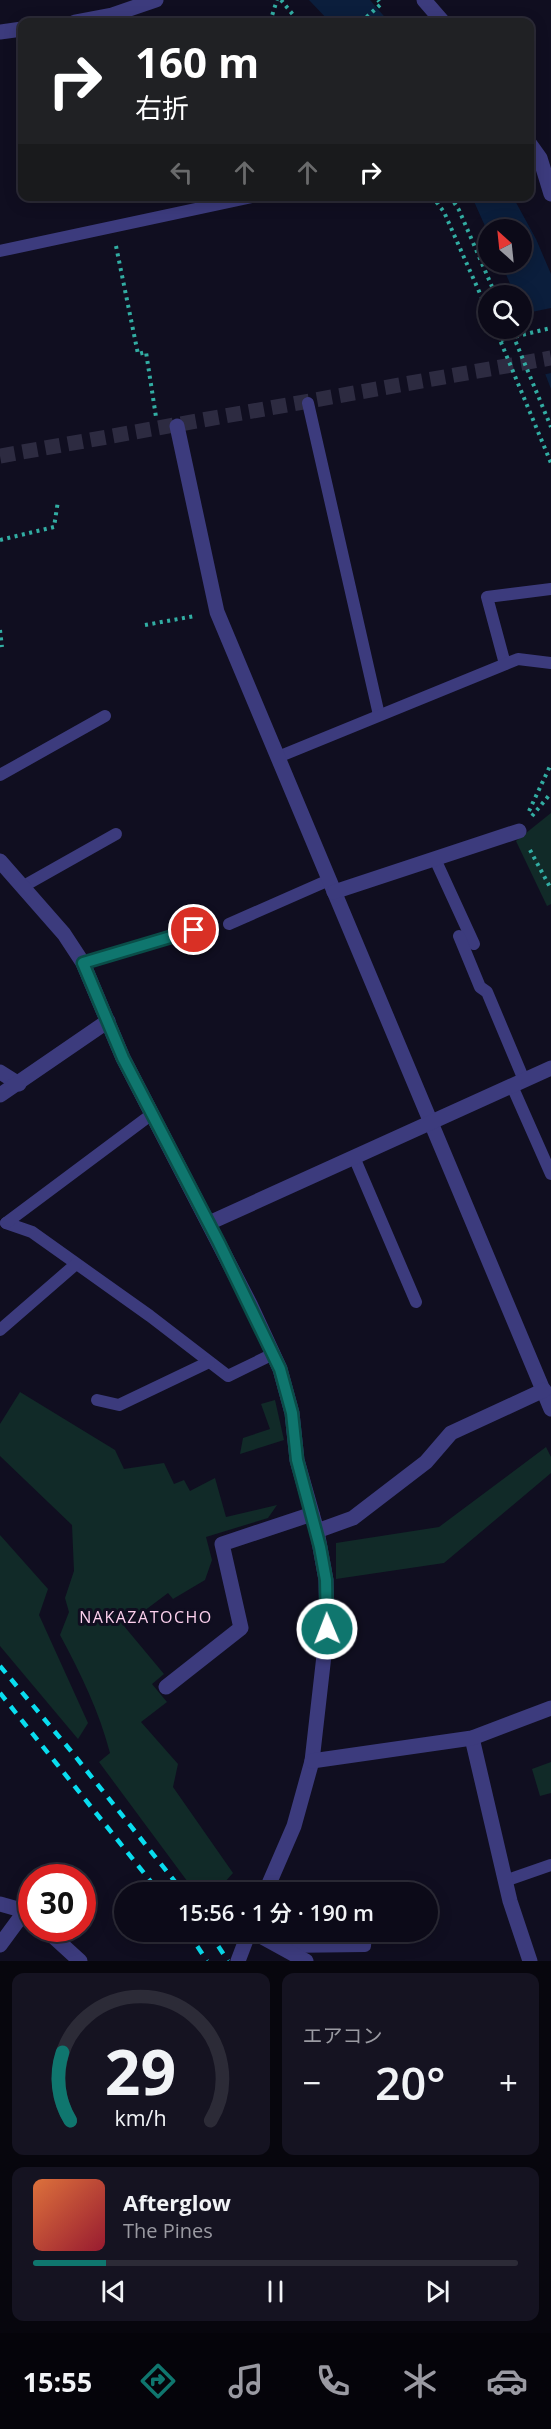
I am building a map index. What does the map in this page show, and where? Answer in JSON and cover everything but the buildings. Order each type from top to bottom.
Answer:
[{"type":"street","points":[[96,18],[156,0]]},
{"type":"street","points":[[424,0],[440,18]]},
{"type":"street","points":[[0,32],[18,30]]},
{"type":"street","points":[[534,150],[540,158],[551,194]]},
{"type":"street","points":[[177,426],[217,612],[551,1408]]},
{"type":"street","points":[[332,886],[435,859],[519,831]]},
{"type":"street","points":[[0,861],[64,934],[83,963],[123,1058],[209,1223],[280,1369],[292,1413],[297,1460],[317,1531],[326,1580],[327,1629],[312,1761],[294,1826],[270,1882]]},
{"type":"street","points":[[0,1095],[108,1021]]},
{"type":"street","points":[[209,1223],[551,1068]]},
{"type":"street","points":[[0,1072],[19,1084]]},
{"type":"street","points":[[317,1531],[353,1518],[362,1512],[426,1462],[451,1433],[544,1390]]},
{"type":"street","points":[[166,1687],[241,1628],[222,1544],[312,1514]]},
{"type":"street","points":[[312,1761],[472,1738],[551,1708]]},
{"type":"street","points":[[472,1738],[505,1881],[530,1961]]},
{"type":"street","points":[[0,1904],[18,1910]]},
{"type":"street","points":[[0,1945],[18,1925]]},
{"type":"street","points":[[59,1942],[80,1961]]},
{"type":"street","points":[[238,1961],[247,1942]]},
{"type":"street","points":[[272,1942],[306,1961]]},
{"type":"lane","points":[[0,251],[234,201]]},
{"type":"lane","points":[[308,403],[380,715]]},
{"type":"lane","points":[[505,663],[486,597],[551,589]]},
{"type":"lane","points":[[278,757],[505,663],[518,659],[551,663]]},
{"type":"lane","points":[[0,775],[105,716]]},
{"type":"lane","points":[[22,887],[116,834]]},
{"type":"lane","points":[[435,859],[474,944]]},
{"type":"lane","points":[[229,924],[332,886]]},
{"type":"lane","points":[[83,963],[194,930]]},
{"type":"lane","points":[[459,936],[480,987],[487,992],[551,1174]]},
{"type":"lane","points":[[152,1114],[6,1223],[32,1232],[150,1316],[228,1376],[273,1354]]},
{"type":"lane","points":[[354,1157],[416,1302]]},
{"type":"lane","points":[[0,1330],[76,1264]]},
{"type":"lane","points":[[97,1400],[119,1404],[209,1362]]},
{"type":"lane","points":[[505,1881],[551,1865]]},
{"type":"lane","points":[[282,1947],[365,1946],[365,1942]]},
{"type":"path","points":[[272,18],[279,0],[295,18]]},
{"type":"path","points":[[365,18],[381,4],[378,0]]},
{"type":"path","points":[[436,201],[444,212],[478,289]]},
{"type":"path","points":[[453,201],[491,285]]},
{"type":"path","points":[[112,228],[138,354],[146,352],[156,418]]},
{"type":"path","points":[[551,328],[501,340],[551,463]]},
{"type":"path","points":[[515,339],[551,427]]},
{"type":"path","points":[[0,540],[54,527],[58,501]]},
{"type":"path","points":[[145,625],[217,612]]},
{"type":"path","points":[[0,630],[2,647]]},
{"type":"green space","points":[[551,813],[551,904],[547,906],[516,841]]},
{"type":"green space","points":[[20,1392],[115,1450],[124,1469],[164,1463],[174,1484],[184,1480],[190,1491],[215,1478],[226,1517],[277,1505],[268,1518],[206,1537],[212,1560],[205,1580],[173,1599],[168,1593],[124,1626],[164,1674],[152,1684],[167,1702],[141,1722],[178,1764],[173,1787],[233,1873],[225,1882],[188,1882],[99,1762],[110,1753],[106,1737],[89,1693],[60,1635],[69,1612],[65,1598],[74,1571],[72,1525],[0,1456],[0,1424]]},
{"type":"green space","points":[[275,1400],[284,1440],[240,1454],[243,1438],[270,1429],[261,1404]]},
{"type":"green space","points":[[546,1447],[551,1457],[551,1473],[444,1563],[336,1579],[336,1543],[439,1527]]},
{"type":"green space","points":[[0,1535],[48,1589],[39,1615],[88,1723],[78,1739],[0,1646]]},
{"type":"green space","points":[[551,1762],[551,1793],[540,1796],[532,1769]]},
{"type":"water","points":[[309,0],[370,0],[386,18],[326,18]]},
{"type":"water","points":[[474,201],[515,201],[525,219],[482,219]]},
{"type":"water","points":[[532,232],[551,274],[551,389],[532,339],[532,285],[511,285],[505,273],[532,273]]},
{"type":"pier","points":[[551,308],[551,373],[542,375],[528,339],[532,339],[532,312]]},
{"type":"tunnel","points":[[0,456],[551,358]]},
{"type":"railway","points":[[0,1666],[175,1882]]},
{"type":"railway","points":[[0,1693],[151,1882]]},
{"type":"railway","points":[[195,1942],[207,1961]]},
{"type":"railway","points":[[216,1942],[228,1961]]},
{"type":"district","name":"NAKAZATOCHO","points":[[146,1617]]},
{"type":"route","points":[[194,930],[83,963],[123,1058],[250,1304],[280,1369],[292,1413],[297,1460],[317,1531],[326,1580],[327,1629]]}]
